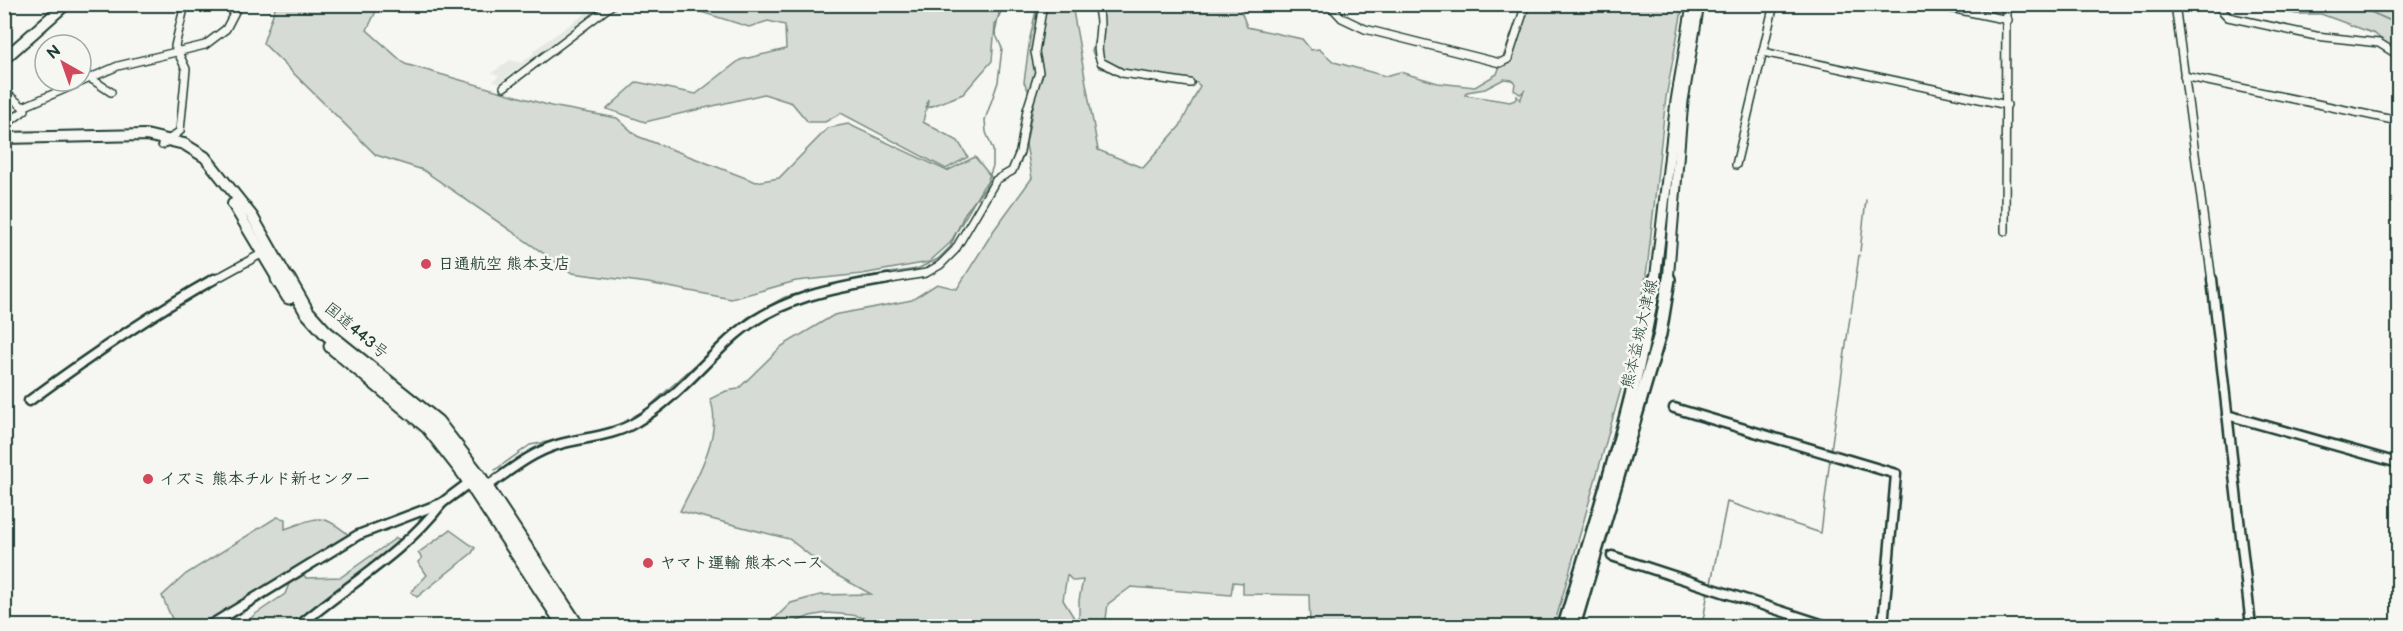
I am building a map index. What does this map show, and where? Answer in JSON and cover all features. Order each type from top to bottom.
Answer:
[{"type":"highway","points":[[4,59],[66,4]]},
{"type":"highway","name":"国道443号","points":[[4,138],[146,135],[166,142],[197,161],[210,174],[245,220],[300,315],[328,343],[428,427],[478,487],[577,627]]},
{"type":"highway","name":"国道443号","points":[[4,143],[140,140],[184,144],[205,157],[252,216],[307,312],[325,332],[437,422],[565,627]]},
{"type":"main road","name":"熊本益城大津線","points":[[1564,627],[1631,400],[1647,334],[1658,263],[1676,101],[1692,4]]},
{"type":"main road","name":"熊本益城大津線","points":[[1574,627],[1660,334],[1671,265],[1683,101],[1699,4]]},
{"type":"street","points":[[166,142],[180,131],[186,69],[175,46],[185,4]]},
{"type":"street","points":[[93,77],[136,60],[199,48],[226,29],[239,4]]},
{"type":"street","points":[[504,87],[613,4]]},
{"type":"street","points":[[209,627],[357,535],[478,487],[555,446],[619,432],[638,422],[690,381],[711,357],[752,321],[776,308],[800,298],[926,273],[940,265],[960,243],[996,180],[1012,171],[1020,152],[1027,110],[1039,72],[1035,52],[1043,4]]},
{"type":"street","points":[[1096,4],[1102,16],[1096,51],[1101,64],[1109,70],[1123,74],[1190,83]]},
{"type":"street","points":[[1329,4],[1342,18],[1365,29],[1500,63],[1508,59],[1526,4]]},
{"type":"street","points":[[1736,165],[1774,4]]},
{"type":"street","points":[[1930,4],[2008,20]]},
{"type":"street","points":[[2004,231],[2008,20],[2006,4]]},
{"type":"street","points":[[2175,4],[2227,415],[2251,627]]},
{"type":"street","points":[[2216,4],[2220,12],[2228,17],[2316,36],[2379,43],[2398,55]]},
{"type":"street","points":[[1763,52],[2007,105]]},
{"type":"street","points":[[2184,76],[2398,121]]},
{"type":"street","points":[[93,80],[111,92]]},
{"type":"street","points":[[23,107],[55,93]]},
{"type":"street","points":[[4,95],[11,97],[25,110],[4,126]]},
{"type":"street","points":[[29,401],[90,356],[167,305],[263,253]]},
{"type":"street","points":[[1674,408],[1896,474],[1883,627]]},
{"type":"street","points":[[2227,415],[2398,463]]},
{"type":"street","points":[[299,627],[316,610],[417,534],[442,503]]},
{"type":"street","points":[[1612,556],[1827,627]]},
{"type":"shaded area","points":[[276,5],[379,5],[367,30],[405,64],[551,106],[617,118],[637,136],[756,182],[779,178],[828,128],[848,124],[947,171],[975,157],[992,178],[983,187],[950,243],[929,262],[862,274],[796,281],[731,299],[648,283],[572,273],[423,170],[376,155],[263,43]]},
{"type":"shaded area","points":[[597,5],[604,5],[499,83],[493,81],[499,76],[492,73],[510,60],[522,63],[534,53],[533,51]]},
{"type":"shaded area","points":[[679,5],[1004,5],[995,25],[992,61],[963,94],[927,108],[928,99],[923,122],[958,141],[968,157],[946,169],[841,113],[825,122],[808,122],[792,103],[764,94],[645,122],[607,109],[637,82],[696,94],[740,60],[786,49],[785,25],[768,21],[749,27]]},
{"type":"shaded area","points":[[1035,5],[1072,5],[1098,150],[1143,168],[1180,126],[1200,86],[1197,83],[1099,68],[1092,51],[1104,5],[1242,5],[1241,11],[1247,27],[1302,39],[1311,50],[1319,49],[1334,62],[1385,76],[1400,72],[1438,83],[1475,87],[1497,74],[1522,5],[1683,5],[1666,97],[1638,329],[1554,626],[1310,626],[1309,595],[1243,594],[1243,583],[1233,582],[1231,595],[1131,587],[1108,604],[1105,626],[1079,626],[900,626],[852,615],[827,613],[810,616],[787,626],[767,626],[791,603],[820,595],[871,594],[831,572],[789,539],[680,511],[700,471],[711,441],[713,412],[710,399],[726,391],[738,389],[782,346],[834,315],[912,300],[937,284],[957,289],[994,230],[1032,178],[1026,144],[1034,102],[1024,82]],"holes":[[[1504,79],[1512,80],[1515,83],[1514,90],[1520,94],[1524,91],[1520,100],[1517,96],[1510,102],[1465,95],[1467,92],[1485,89]],[[1067,575],[1073,581],[1083,580],[1079,600],[1079,626],[1063,600]]]},
{"type":"shaded area","points":[[2240,5],[2398,5],[2398,54],[2375,34],[2321,14],[2297,14]]},
{"type":"shaded area","points":[[277,517],[285,519],[285,529],[318,519],[331,522],[349,535],[304,567],[200,626],[175,626],[162,596],[186,574]]},
{"type":"shaded area","points":[[450,530],[475,548],[472,553],[417,597],[411,592],[427,575],[418,562],[422,558],[418,553]]},
{"type":"shaded area","points":[[396,538],[404,541],[295,626],[243,626],[254,615],[285,594],[289,584],[303,573],[306,578],[341,577]]},
{"type":"waterway","points":[[641,414],[747,318],[785,297],[869,276],[917,269],[938,259],[950,247],[965,213],[985,188],[993,166],[993,150],[986,132],[985,120],[998,82],[1002,48],[995,33],[1001,4]]},
{"type":"waterway","points":[[2340,4],[2373,13],[2398,24]]},
{"type":"waterway","points":[[1860,251],[1866,200]]},
{"type":"waterway","points":[[1851,313],[1859,255]]},
{"type":"waterway","points":[[1831,450],[1850,317]]},
{"type":"waterway","points":[[495,470],[530,445],[563,439]]},
{"type":"waterway","points":[[1711,583],[1727,502],[1821,533],[1830,458]]},
{"type":"waterway","points":[[448,504],[460,497]]},
{"type":"waterway","points":[[290,626],[400,541]]},
{"type":"waterway","points":[[1702,626],[1708,592]]},
{"type":"place","name":"日通航空 熊本支店","points":[[426,264]]},
{"type":"place","name":"イズミ 熊本チルド新センター","points":[[148,479]]},
{"type":"place","name":"ヤマト運輸 熊本ベース","points":[[648,563]]}]
